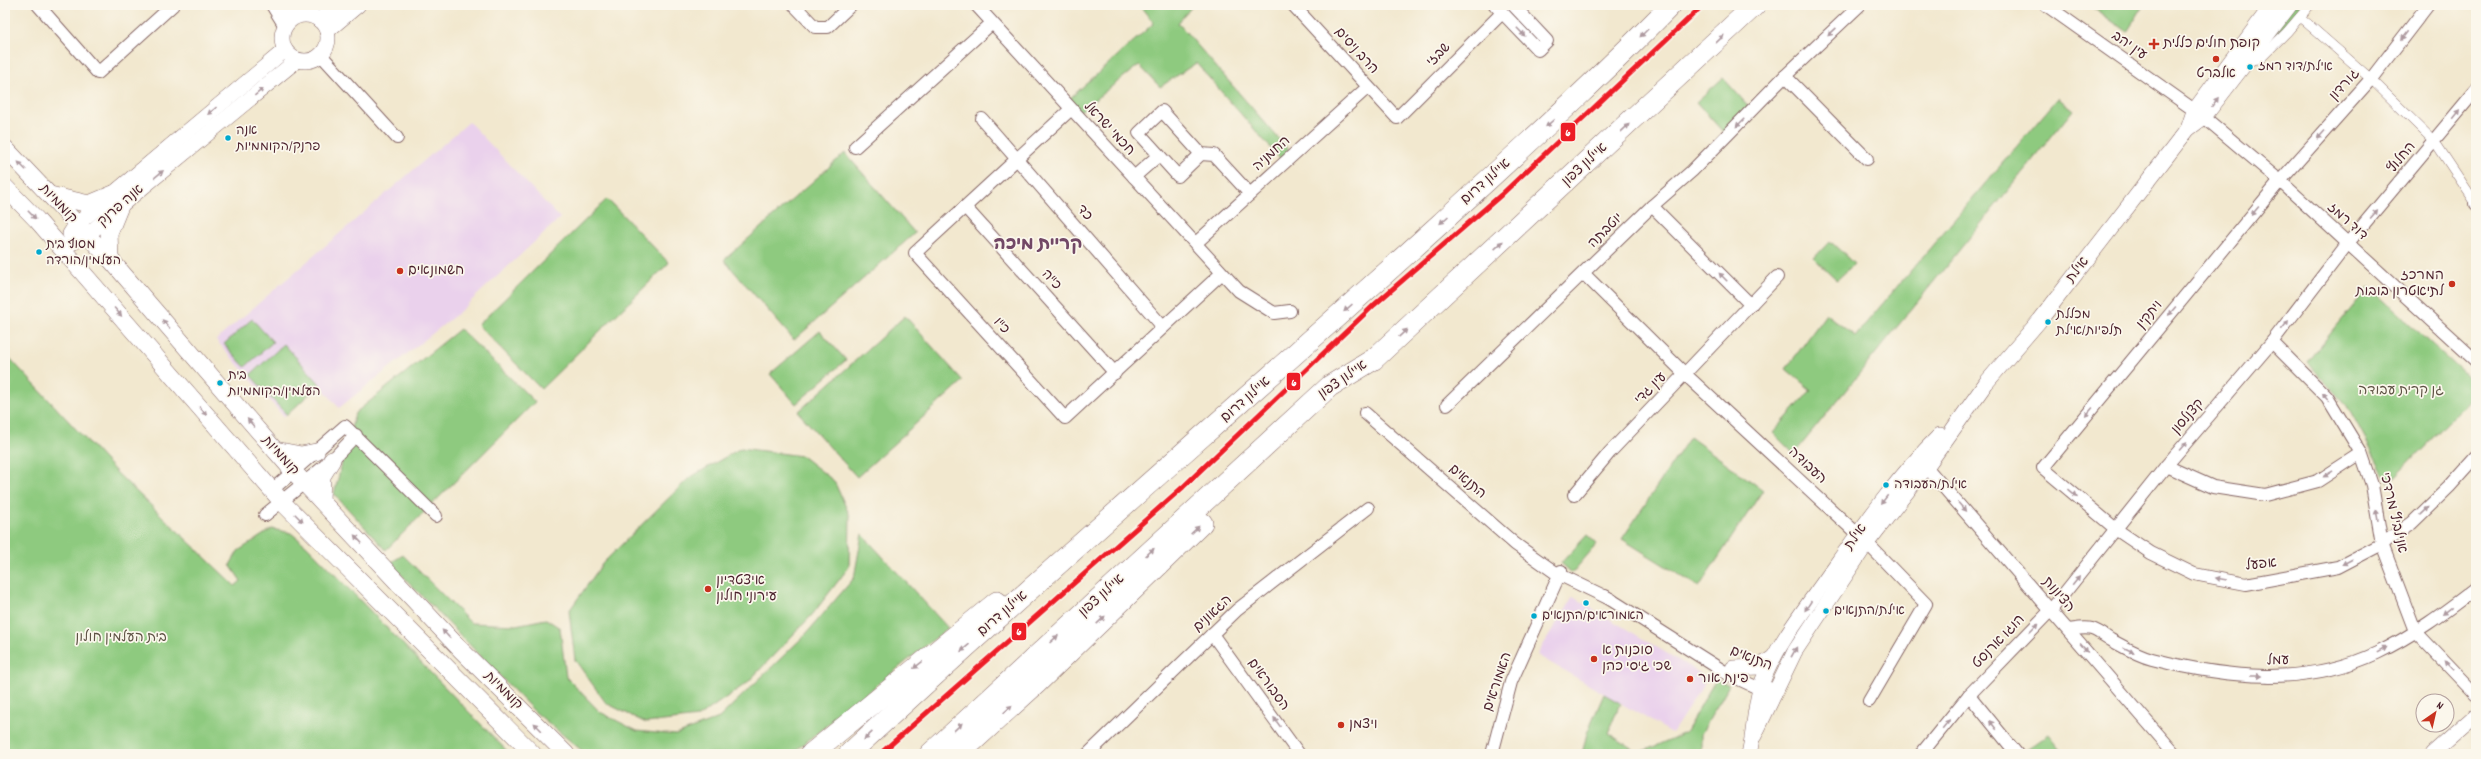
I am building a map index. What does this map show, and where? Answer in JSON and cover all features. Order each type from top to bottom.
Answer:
[{"type":"highway","name":"איילון דרום","points":[[849,754],[916,692],[1225,419],[1595,82],[1671,5]]},
{"type":"highway","name":"איילון צפון","points":[[930,754],[1330,386],[1374,359],[1687,71],[1755,5]]},
{"type":"highway","points":[[959,754],[1037,683],[1374,359]]},
{"type":"highway","points":[[811,754],[903,676],[1225,419]]},
{"type":"main road","name":"קוממיות","points":[[5,148],[110,259],[299,477],[461,650],[566,754]]},
{"type":"main road","name":"קוממיות","points":[[5,186],[283,502],[533,754]]},
{"type":"main road","points":[[50,195],[89,204],[116,200],[109,233],[110,259]]},
{"type":"main road","points":[[275,450],[301,455],[316,452]]},
{"type":"main road","points":[[322,500],[322,476],[332,460]]},
{"type":"street","points":[[38,5],[98,72],[173,5]]},
{"type":"street","points":[[272,5],[290,21]]},
{"type":"street","points":[[276,5],[290,21]]},
{"type":"street","points":[[323,25],[336,5]]},
{"type":"street","points":[[323,25],[358,5]]},
{"type":"street","points":[[794,5],[815,27],[828,27],[851,5]]},
{"type":"street","name":"חכמי ישראל","points":[[976,5],[1070,110],[1196,243],[1239,291],[1274,313],[1290,311]]},
{"type":"street","name":"הרב ניסים","points":[[1292,5],[1397,118]]},
{"type":"street","points":[[1499,9],[1538,50],[1547,41],[1513,5]]},
{"type":"street","name":"יוטבתה","points":[[1447,405],[1504,348],[1584,274],[1652,206],[1692,171],[1785,76],[1860,5]]},
{"type":"street","name":"עין יהב","points":[[2046,5],[2199,114]]},
{"type":"street","name":"אילת","points":[[1762,684],[1775,657],[1862,539],[1922,462],[1967,410],[2040,320],[2188,129],[2272,5]]},
{"type":"street","name":"אילת","points":[[2199,114],[2246,61],[2290,5]]},
{"type":"street","points":[[2246,61],[2260,59],[2310,5]]},
{"type":"street","name":"גורדון","points":[[2280,181],[2371,79],[2428,5]]},
{"type":"street","name":"שבזי","points":[[1397,118],[1499,9]]},
{"type":"street","points":[[312,16],[323,25],[327,47],[321,55],[313,60],[297,60],[285,50],[282,34],[290,21],[312,16]]},
{"type":"street","points":[[2300,17],[2371,79],[2435,142],[2476,202]]},
{"type":"street","points":[[854,147],[992,23]]},
{"type":"street","name":"אנה פרנק","points":[[61,248],[285,50]]},
{"type":"street","points":[[321,55],[397,138]]},
{"type":"street","name":"אנה פרנק","points":[[116,200],[297,60]]},
{"type":"street","points":[[1785,76],[1867,159]]},
{"type":"street","name":"החמניה","points":[[1196,243],[1368,87]]},
{"type":"street","name":"החלוץ","points":[[2348,243],[2435,142],[2476,90]]},
{"type":"street","points":[[965,207],[1070,110]]},
{"type":"street","points":[[1201,154],[1178,176],[1138,133],[1162,111],[1201,154],[1214,155],[1250,194]]},
{"type":"street","name":"דוד רמז","points":[[2199,114],[2280,181],[2476,361]]},
{"type":"street","name":"כד","points":[[982,119],[1163,327]]},
{"type":"street","points":[[1134,177],[1158,155]]},
{"type":"street","name":"ויתקין","points":[[2043,468],[2280,181]]},
{"type":"street","points":[[1652,206],[1751,305]]},
{"type":"street","name":"כ\"ו","points":[[965,207],[915,253],[1065,418],[1115,373]]},
{"type":"street","name":"כ\"ה","points":[[965,207],[1115,373]]},
{"type":"street","name":"קצנלסון","points":[[2051,610],[2117,530],[2166,466],[2272,342],[2348,243]]},
{"type":"street","points":[[1115,373],[1222,273]]},
{"type":"street","name":"העבודה","points":[[1584,274],[1686,375],[1862,539],[1926,604],[1868,701]]},
{"type":"street","name":"עין גדי","points":[[1574,495],[1610,452],[1686,375],[1777,277]]},
{"type":"street","name":"אנילביץ מרדכי","points":[[2272,342],[2327,397],[2361,453],[2372,485],[2382,544],[2415,631],[2476,695]]},
{"type":"street","name":"התנאים","points":[[1365,413],[1515,544],[1557,571],[1612,600],[1728,674],[1777,687]]},
{"type":"street","points":[[265,515],[283,502],[316,452],[345,426],[356,435],[436,516]]},
{"type":"street","points":[[272,490],[332,460],[356,435]]},
{"type":"street","points":[[2166,466],[2213,487],[2265,495],[2318,481],[2361,453]]},
{"type":"street","name":"אפעל","points":[[2043,468],[2117,530],[2151,553],[2194,574],[2246,584],[2338,567],[2382,544],[2412,523],[2450,487],[2476,457]]},
{"type":"street","name":"הציונות","points":[[1922,462],[2175,754]]},
{"type":"street","name":"הגאונים","points":[[1088,754],[1237,610],[1368,508]]},
{"type":"street","name":"אילת","points":[[1754,736],[1795,651],[1862,539]]},
{"type":"street","name":"האמוראים","points":[[1492,754],[1512,682],[1557,571]]},
{"type":"street","name":"עמל","points":[[2068,630],[2093,629],[2127,649],[2149,658],[2197,671],[2245,676],[2290,677],[2338,667],[2377,653],[2440,616],[2476,588]]},
{"type":"street","name":"הוגו ארנסט","points":[[1921,754],[1968,695],[2051,610]]},
{"type":"street","name":"הסבוראים","points":[[1212,634],[1299,754]]},
{"type":"street","name":"התנאים","points":[[1697,654],[1733,668],[1762,684]]},
{"type":"street","points":[[1733,668],[1758,667],[1775,657]]},
{"type":"street","points":[[1749,754],[1754,736],[1762,684]]},
{"type":"street","points":[[1968,695],[2017,754]]},
{"type":"street","points":[[2432,754],[2476,715]]},
{"type":"shaded area","name":"חשמונאים","points":[[469,122],[560,218],[457,314],[339,408],[320,385],[284,417],[216,340]]},
{"type":"shaded area","points":[[1573,597],[1708,678],[1672,733],[1537,655]]},
{"type":"green space","points":[[1139,5],[1193,5],[1178,23],[1293,155],[1284,163],[1196,63],[1160,87],[1139,65],[1079,112],[1068,100],[1154,23]]},
{"type":"green space","points":[[2093,5],[2144,5],[2127,32],[2092,7]]},
{"type":"green space","points":[[2288,5],[2307,5],[2260,56]]},
{"type":"green space","points":[[1723,78],[1752,110],[1725,134],[1696,102]]},
{"type":"green space","points":[[2058,98],[2073,110],[1794,454],[1773,433],[1811,390],[1786,369],[1826,314],[1855,336]]},
{"type":"green space","points":[[845,153],[915,233],[794,340],[724,260]]},
{"type":"green space","points":[[607,199],[669,263],[541,389],[478,325]]},
{"type":"green space","points":[[1830,241],[1854,264],[1837,280],[1814,258]]},
{"type":"green space","name":"גן קרית עבודה","points":[[2369,287],[2476,384],[2476,393],[2389,483],[2347,406],[2307,362]]},
{"type":"green space","points":[[905,316],[963,381],[857,477],[798,412]]},
{"type":"green space","points":[[252,319],[273,342],[245,367],[224,344]]},
{"type":"green space","points":[[460,329],[535,402],[386,550],[334,494],[355,413]]},
{"type":"green space","points":[[820,331],[846,360],[796,404],[770,374]]},
{"type":"green space","points":[[284,344],[320,384],[287,415],[250,375]]},
{"type":"green space","name":"בית העלמין חולון","points":[[5,353],[117,473],[235,586],[241,581],[230,565],[238,551],[272,529],[291,533],[307,546],[510,754],[5,754]]},
{"type":"green space","points":[[1690,437],[1763,490],[1699,587],[1622,539]]},
{"type":"green space","name":"איצטדיון עירוני חולון","points":[[741,448],[802,456],[834,481],[850,516],[849,567],[812,615],[747,683],[698,717],[646,723],[606,703],[575,660],[569,611],[603,563],[689,478]]},
{"type":"green space","points":[[862,534],[948,628],[791,754],[586,754],[534,711],[390,563],[403,555],[471,623],[516,625],[546,619],[560,628],[566,677],[600,712],[637,731],[676,735],[719,718],[805,635],[854,578]]},
{"type":"green space","points":[[1587,535],[1597,544],[1572,573],[1561,563]]},
{"type":"green space","points":[[1716,679],[1729,685],[1701,734],[1701,754],[1582,754],[1587,733],[1604,694],[1620,703],[1608,733],[1639,753],[1685,733]]},
{"type":"green space","points":[[2049,734],[2065,754],[2021,754]]},
{"type":"transit line","name":"6","points":[[880,754],[1183,487],[1374,305],[1501,195],[1703,5]]},
{"type":"place","name":"קופת חולים כללית","points":[[2154,44]]},
{"type":"place","name":"אלברט","points":[[2216,59]]},
{"type":"place","name":"אילת/דוד רמז","points":[[2250,67]]},
{"type":"place","name":"אנה פרנק/הקוממיות","points":[[228,138]]},
{"type":"place","name":"מסוף בית העלמין/הורדה","points":[[39,252]]},
{"type":"place","name":"חשמונאים","points":[[400,271]]},
{"type":"place","name":"המרכז לתיאטרון בובות","points":[[2452,284]]},
{"type":"place","name":"מכללת תלפיות/אילת","points":[[2048,322]]},
{"type":"place","name":"בית העלמין/הקוממיות","points":[[220,383]]},
{"type":"place","name":"אילת/העבודה","points":[[1886,485]]},
{"type":"place","name":"איצטדיון עירוני חולון","points":[[708,589]]},
{"type":"place","name":"אילת/התנאים","points":[[1826,611]]},
{"type":"place","name":"האמוראים/התנאים","points":[[1534,616]]},
{"type":"place","name":"סוכנות א שכ' ג'סי כהן","points":[[1594,659]]},
{"type":"place","name":"פינת אור","points":[[1690,679]]},
{"type":"place","name":"ויצמן","points":[[1341,725]]},
{"type":"district","name":"קריית מיכה","points":[[1038,245]]}]
